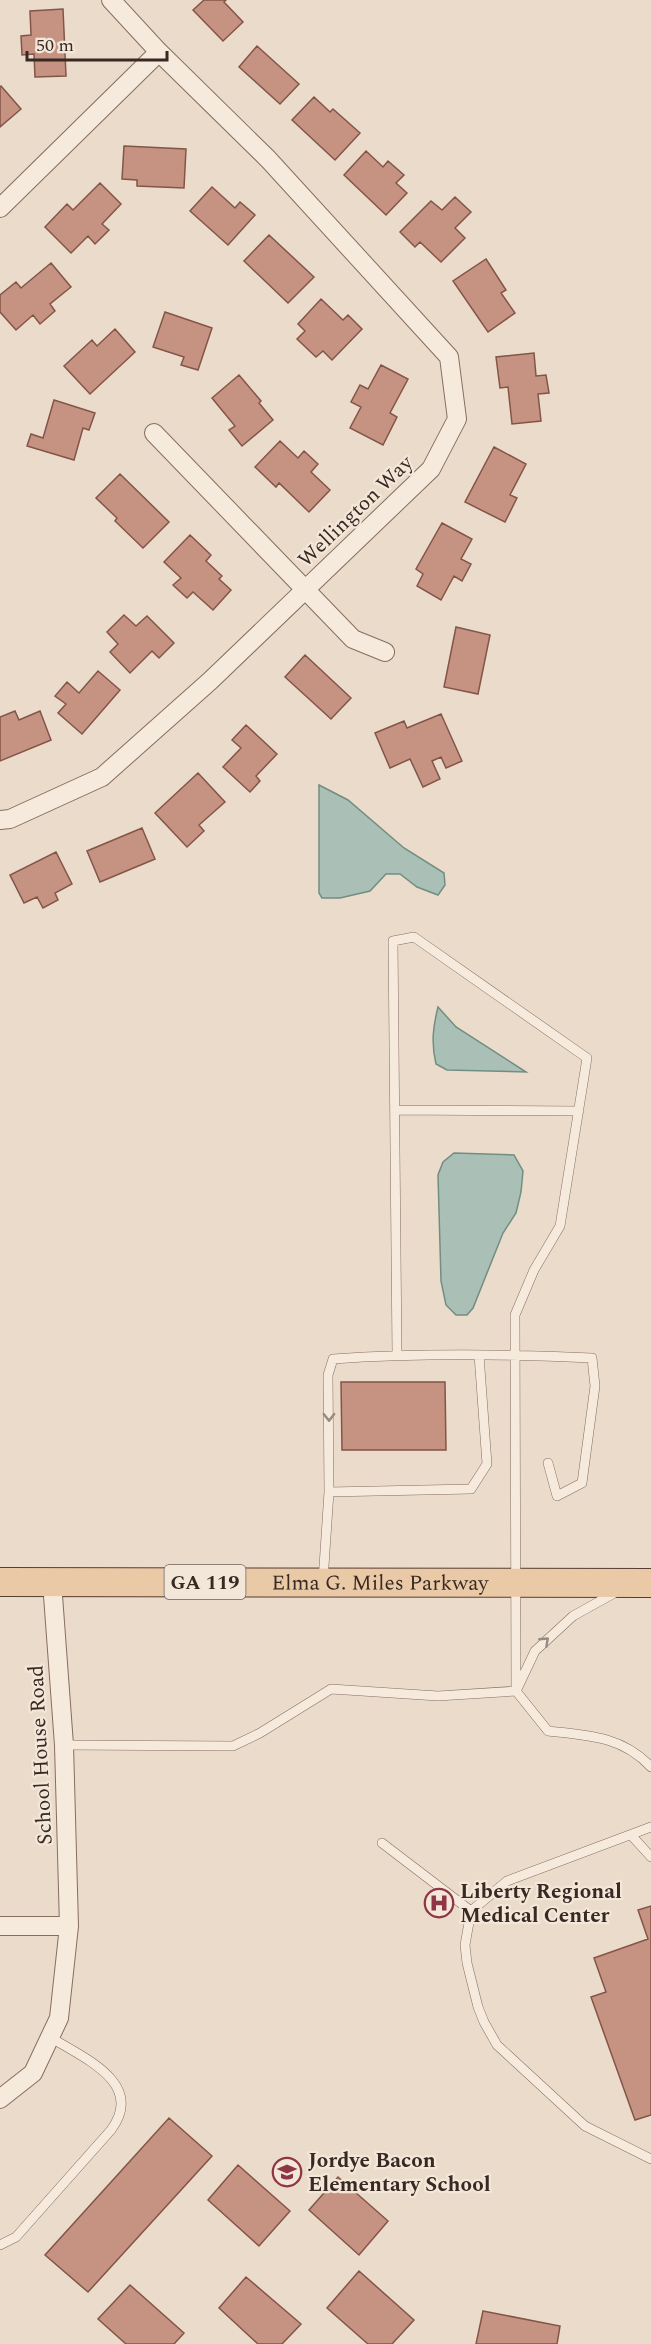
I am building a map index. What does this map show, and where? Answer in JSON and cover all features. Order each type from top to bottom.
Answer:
[{"type":"main road","name":"Elma G. Miles Parkway","points":[[0,1582],[642,1583]]},
{"type":"street","name":"Wellington Way","points":[[0,820],[10,819],[102,777],[210,681],[431,469],[457,419],[449,357],[268,159],[159,52],[111,0]]},
{"type":"street","points":[[0,207],[159,52]]},
{"type":"street","points":[[154,433],[304,591],[353,639],[386,652]]},
{"type":"street","name":"School House Road","points":[[0,2099],[33,2073],[59,2018],[69,1926],[64,1745],[52,1582]]},
{"type":"street","points":[[0,1926],[69,1926]]},
{"type":"lane","points":[[397,1354],[393,941],[414,938],[587,1058],[560,1226],[534,1270],[515,1315],[516,1691],[548,1731],[605,1738],[631,1750],[651,1767]]},
{"type":"lane","points":[[395,1110],[579,1111]]},
{"type":"lane","points":[[322,1583],[329,1492],[328,1375],[333,1359],[397,1354],[592,1358],[595,1386],[582,1483],[557,1496],[548,1463]]},
{"type":"lane","points":[[329,1492],[471,1489],[487,1464],[480,1354]]},
{"type":"lane","points":[[516,1691],[535,1651],[573,1616],[642,1583]]},
{"type":"lane","points":[[64,1745],[233,1746],[260,1733],[331,1689],[438,1696],[516,1691]]},
{"type":"lane","points":[[651,1827],[507,1881],[471,1911],[465,1945],[472,1992],[484,2022],[497,2045],[585,2126],[651,2159]]},
{"type":"lane","points":[[631,1835],[651,1857]]},
{"type":"lane","points":[[382,1844],[471,1911]]},
{"type":"lane","points":[[0,2245],[16,2237],[111,2130],[121,2110],[121,2093],[114,2081],[95,2065],[50,2037]]},
{"type":"shaded area","points":[[319,785],[348,800],[404,848],[444,873],[445,885],[438,895],[417,887],[400,874],[386,874],[370,891],[340,898],[322,898],[319,893]]},
{"type":"shaded area","points":[[438,1007],[456,1027],[526,1072],[447,1070],[436,1064],[433,1035]]},
{"type":"shaded area","points":[[454,1153],[514,1155],[523,1171],[516,1213],[503,1233],[473,1308],[467,1315],[456,1315],[446,1305],[441,1281],[438,1175],[443,1162]]},
{"type":"building","points":[[204,0],[226,0],[224,2],[243,22],[223,41],[193,10]]},
{"type":"building","points":[[63,9],[66,76],[35,77],[34,54],[22,55],[21,36],[31,35],[30,11]]},
{"type":"building","points":[[257,46],[299,84],[280,104],[239,67]]},
{"type":"building","points":[[0,87],[21,109],[0,127]]},
{"type":"building","points":[[314,97],[330,112],[333,109],[360,133],[335,160],[292,120]]},
{"type":"building","points":[[124,146],[186,149],[184,188],[137,186],[137,180],[122,179]]},
{"type":"building","points":[[366,151],[383,167],[388,161],[404,175],[396,183],[407,193],[386,215],[344,175]]},
{"type":"building","points":[[100,183],[121,204],[102,224],[109,230],[95,244],[88,236],[71,253],[45,227],[67,204],[73,210]]},
{"type":"building","points":[[212,187],[235,208],[240,202],[255,215],[228,245],[190,211]]},
{"type":"building","points":[[455,197],[471,212],[455,228],[465,238],[441,262],[420,242],[415,247],[400,232],[431,201],[442,210]]},
{"type":"building","points":[[269,235],[314,277],[288,303],[244,261]]},
{"type":"building","points":[[486,259],[506,290],[501,293],[515,313],[488,332],[453,281]]},
{"type":"building","points":[[51,263],[71,287],[50,304],[55,311],[40,324],[33,315],[16,330],[0,312],[0,295],[16,282],[21,288]]},
{"type":"building","points":[[321,299],[343,320],[348,315],[362,329],[332,360],[323,351],[316,357],[297,339],[305,331],[298,324]]},
{"type":"building","points":[[165,312],[212,328],[198,370],[181,365],[184,357],[153,347]]},
{"type":"building","points":[[115,329],[135,352],[90,394],[64,366],[92,340],[97,346]]},
{"type":"building","points":[[534,353],[536,376],[546,375],[549,393],[538,394],[541,421],[512,424],[508,387],[500,388],[496,357]]},
{"type":"building","points":[[381,365],[408,379],[390,413],[397,417],[383,445],[350,428],[361,407],[351,402],[360,385],[368,389]]},
{"type":"building","points":[[239,375],[261,401],[259,403],[273,420],[242,446],[229,430],[235,426],[212,398]]},
{"type":"building","points":[[54,400],[95,413],[89,430],[83,428],[74,460],[27,446],[31,434],[43,438]]},
{"type":"building","points":[[280,441],[298,458],[304,451],[318,464],[311,472],[330,490],[309,512],[279,483],[276,487],[255,467]]},
{"type":"building","points":[[494,447],[526,464],[510,495],[517,498],[505,522],[465,502]]},
{"type":"building","points":[[120,474],[169,522],[143,548],[115,521],[117,518],[96,498]]},
{"type":"building","points":[[442,523],[472,539],[461,559],[471,564],[462,581],[454,576],[441,600],[417,586],[423,574],[416,569]]},
{"type":"building","points":[[190,535],[211,555],[206,561],[222,576],[219,579],[231,590],[213,610],[193,592],[187,598],[173,585],[181,578],[164,562]]},
{"type":"building","points":[[124,615],[136,626],[147,616],[174,643],[159,658],[152,651],[130,673],[110,652],[118,644],[107,632]]},
{"type":"building","points":[[456,627],[490,635],[478,694],[444,687]]},
{"type":"building","points":[[305,655],[351,698],[331,719],[285,677]]},
{"type":"building","points":[[98,671],[120,690],[82,734],[58,713],[66,704],[55,696],[67,682],[79,693]]},
{"type":"building","points":[[15,711],[19,720],[40,711],[51,740],[0,761],[0,717]]},
{"type":"building","points":[[441,714],[462,761],[446,768],[441,757],[432,761],[440,779],[423,787],[410,759],[390,768],[375,733],[404,721],[407,728]]},
{"type":"building","points":[[246,725],[277,754],[256,776],[260,781],[250,792],[223,767],[241,748],[232,740]]},
{"type":"building","points":[[198,773],[225,802],[199,825],[204,831],[187,847],[155,813]]},
{"type":"building","points":[[142,828],[155,859],[100,882],[87,851]]},
{"type":"building","points":[[56,852],[72,884],[55,893],[58,900],[43,908],[37,897],[24,903],[10,875]]},
{"type":"building","points":[[341,1382],[445,1382],[446,1450],[342,1450]]},
{"type":"building","points":[[651,1906],[651,2115],[635,2120],[591,1997],[606,1992],[594,1958],[648,1939],[638,1910]]},
{"type":"building","points":[[169,2118],[212,2156],[88,2292],[45,2255]]},
{"type":"building","points":[[238,2165],[290,2211],[259,2246],[208,2200]]},
{"type":"building","points":[[338,2177],[388,2221],[359,2255],[309,2210]]},
{"type":"building","points":[[359,2271],[414,2320],[392,2344],[368,2344],[327,2308]]},
{"type":"building","points":[[246,2277],[301,2324],[282,2344],[258,2344],[219,2308]]},
{"type":"building","points":[[130,2285],[184,2333],[174,2344],[126,2344],[98,2319]]},
{"type":"building","points":[[483,2311],[560,2326],[557,2344],[476,2344]]},
{"type":"place","name":"Liberty Regional Medical Center","points":[[439,1903]]},
{"type":"place","name":"Jordye Bacon Elementary School","points":[[287,2172]]}]
